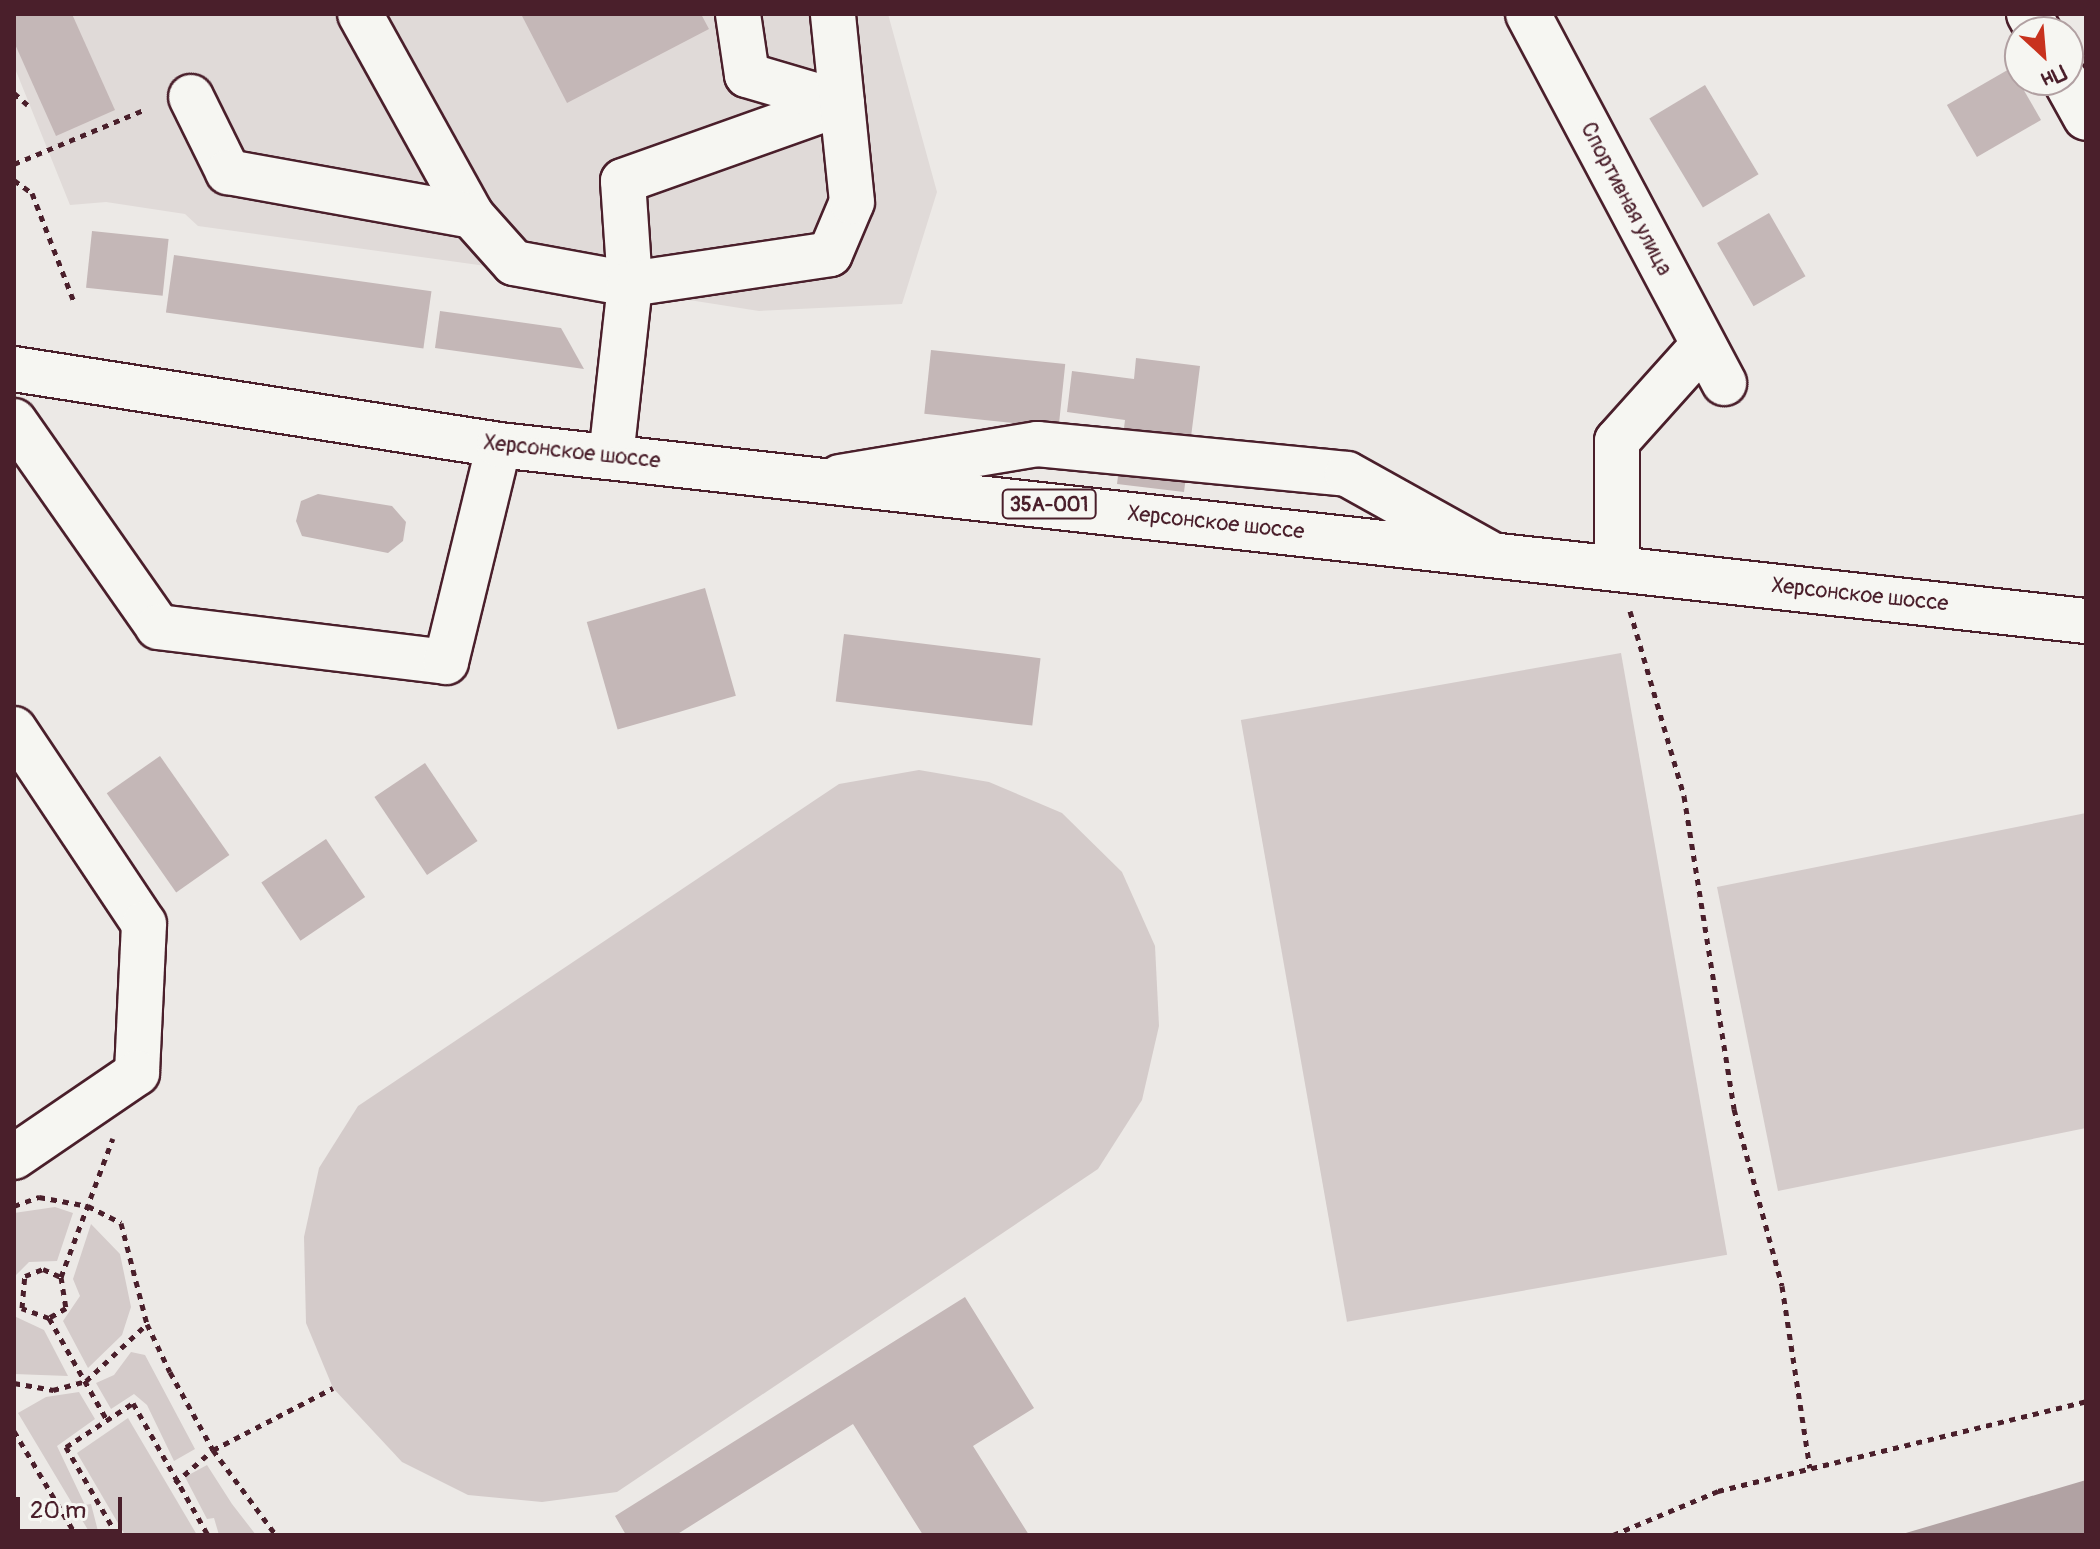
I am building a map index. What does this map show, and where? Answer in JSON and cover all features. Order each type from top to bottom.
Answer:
[{"type":"main road","points":[[360,14],[472,216],[514,263],[630,284],[830,254],[852,202],[833,14]]},
{"type":"main road","points":[[738,14],[747,75],[842,103]]},
{"type":"main road","name":"Спортивная улица","points":[[1528,14],[1724,383]]},
{"type":"main road","points":[[2074,96],[2086,118]]},
{"type":"main road","points":[[191,97],[228,172],[472,216]]},
{"type":"main road","points":[[611,457],[630,284],[623,181],[842,103]]},
{"type":"main road","points":[[1617,568],[1617,441],[1703,345]]},
{"type":"main road","name":"Херсонское шоссе","points":[[14,369],[499,445],[829,479],[2086,621]]},
{"type":"main road","points":[[14,421],[158,627],[446,662],[499,445]]},
{"type":"main road","points":[[829,479],[1037,444],[1347,474],[1489,553]]},
{"type":"main road","points":[[14,729],[144,924],[137,1073],[14,1157]]},
{"type":"path","points":[[14,93],[28,105]]},
{"type":"path","points":[[14,164],[146,109]]},
{"type":"path","points":[[14,180],[32,193],[74,302]]},
{"type":"path","points":[[1617,568],[1684,796],[1734,1109],[1782,1286],[1810,1468]]},
{"type":"path","points":[[49,1318],[66,1308],[61,1277],[115,1132]]},
{"type":"path","points":[[14,1206],[39,1197],[88,1206],[121,1223],[147,1324],[213,1450],[276,1535]]},
{"type":"path","points":[[61,1277],[34,1272],[16,1294],[22,1308],[49,1318],[107,1420]]},
{"type":"path","points":[[14,1383],[53,1390],[86,1381],[147,1324]]},
{"type":"path","points":[[175,1483],[213,1450],[333,1388]]},
{"type":"path","points":[[1613,1535],[1718,1491],[2086,1401]]},
{"type":"path","points":[[117,1535],[66,1447],[133,1403],[175,1483],[208,1535]]},
{"type":"path","points":[[14,1431],[76,1535]]},
{"type":"path","points":[[14,1526],[19,1535]]},
{"type":"shaded area","points":[[14,14],[888,14],[937,192],[902,304],[759,311],[651,294],[512,284],[486,266],[198,226],[185,214],[106,202],[70,205],[14,66]]},
{"type":"shaded area","points":[[1621,653],[1727,1255],[1347,1322],[1241,720]]},
{"type":"shaded area","points":[[919,770],[989,782],[1062,813],[1122,872],[1155,946],[1159,1026],[1142,1100],[1098,1169],[617,1492],[542,1502],[468,1495],[402,1462],[333,1388],[306,1323],[304,1237],[319,1168],[358,1106],[839,784]]},
{"type":"shaded area","points":[[2086,813],[2086,1128],[1778,1191],[1717,887]]},
{"type":"shaded area","points":[[55,1207],[73,1213],[57,1261],[29,1262],[14,1277],[14,1213]]},
{"type":"shaded area","points":[[91,1224],[120,1254],[131,1307],[122,1335],[88,1368],[63,1321],[80,1296],[73,1279]]},
{"type":"shaded area","points":[[14,1316],[44,1330],[68,1376],[14,1374]]},
{"type":"shaded area","points":[[131,1352],[145,1355],[195,1449],[174,1461],[147,1405],[134,1394],[111,1409],[96,1383],[114,1375]]},
{"type":"shaded area","points":[[79,1392],[95,1419],[57,1446],[85,1505],[91,1504],[99,1535],[91,1535],[18,1413],[46,1397]]},
{"type":"shaded area","points":[[128,1418],[197,1535],[125,1535],[77,1453]]},
{"type":"shaded area","points":[[207,1465],[256,1535],[219,1535],[214,1518],[207,1519],[185,1477]]},
{"type":"shaded area","points":[[2086,1480],[2086,1535],[1899,1535]]},
{"type":"building","points":[[14,14],[72,14],[115,110],[56,136],[14,42]]},
{"type":"building","points":[[521,14],[701,14],[709,29],[567,103]]},
{"type":"building","points":[[2004,72],[2004,96],[2027,96],[2041,120],[1977,157],[1947,105]]},
{"type":"building","points":[[1705,85],[1759,174],[1703,208],[1649,118]]},
{"type":"building","points":[[1769,213],[1806,276],[1754,306],[1717,243]]},
{"type":"building","points":[[92,231],[169,239],[163,296],[86,288]]},
{"type":"building","points":[[174,255],[431,291],[423,349],[166,312]]},
{"type":"building","points":[[440,311],[561,328],[584,369],[435,348]]},
{"type":"building","points":[[931,350],[1065,364],[1059,428],[924,414]]},
{"type":"building","points":[[1136,358],[1200,366],[1184,492],[1117,484],[1125,420],[1067,412],[1072,371],[1134,379]]},
{"type":"building","points":[[318,494],[392,506],[406,522],[403,541],[388,553],[302,536],[296,521],[301,501]]},
{"type":"building","points":[[705,588],[736,696],[618,730],[587,622]]},
{"type":"building","points":[[844,634],[1041,658],[1032,726],[836,701]]},
{"type":"building","points":[[160,756],[229,855],[176,892],[107,793]]},
{"type":"building","points":[[425,763],[478,841],[427,875],[374,797]]},
{"type":"building","points":[[326,839],[365,897],[300,941],[261,883]]},
{"type":"building","points":[[965,1297],[1034,1408],[973,1446],[1029,1535],[923,1535],[853,1424],[676,1535],[626,1535],[615,1516]]}]
